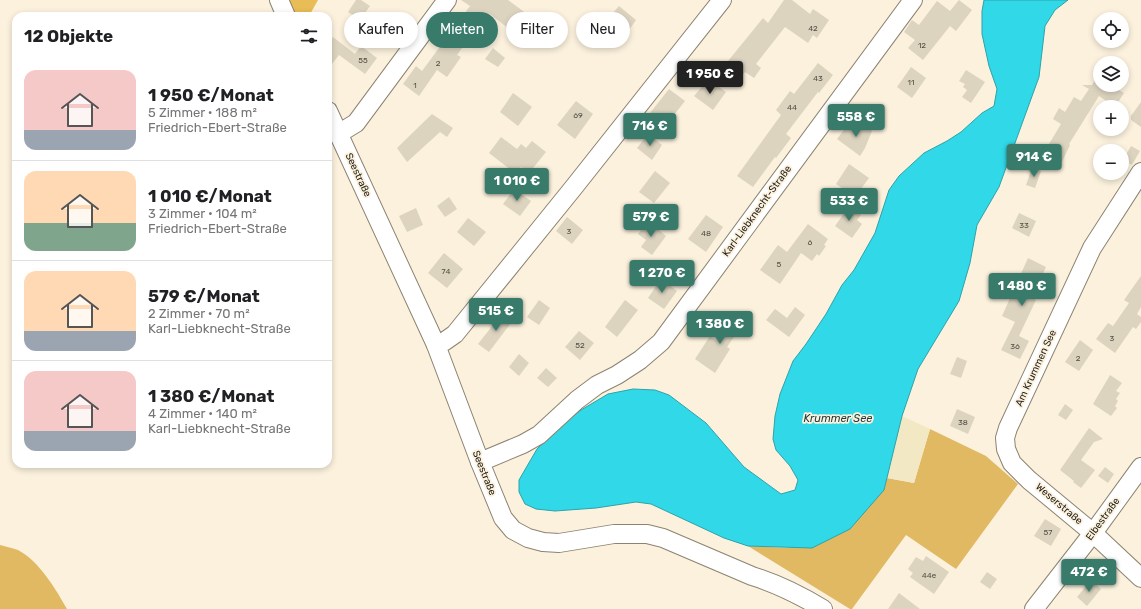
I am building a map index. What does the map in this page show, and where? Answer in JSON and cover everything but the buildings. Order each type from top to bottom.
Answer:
[{"type":"street","points":[[338,134],[356,123],[447,0]]},
{"type":"street","points":[[436,345],[455,334],[574,188],[722,0]]},
{"type":"street","name":"Karl-Liebknecht-Straße","points":[[480,462],[523,444],[539,435],[582,396],[597,385],[617,375],[640,360],[661,342],[913,0]]},
{"type":"street","name":"Seestraße","points":[[332,120],[436,345],[480,462],[503,518],[513,530],[528,538],[543,542],[559,543],[614,534],[647,534],[663,538],[752,576],[767,580],[793,592],[823,609]]},
{"type":"street","name":"Am Krummen See","points":[[1012,463],[1006,449],[1005,438],[1008,428],[1092,248],[1141,172]]},
{"type":"street","name":"Weserstraße","points":[[1012,463],[1029,480],[1093,533],[1141,578]]},
{"type":"street","name":"Elbestraße","points":[[1034,609],[1093,533],[1141,467]]},
{"type":"shaded area","points":[[288,0],[318,0],[311,12],[293,12]]},
{"type":"shaded area","points":[[930,429],[986,456],[1018,484],[956,569],[906,535],[852,609],[850,609],[748,546],[790,548],[884,490],[887,478],[914,483]]},
{"type":"shaded area","points":[[0,545],[18,550],[33,561],[52,584],[67,609],[0,609]]},
{"type":"sand","points":[[902,416],[930,429],[914,483],[887,478]]},
{"type":"water","name":"Krummer See","points":[[984,0],[1068,0],[1055,10],[1045,26],[1039,77],[999,187],[977,225],[970,263],[959,301],[918,369],[902,416],[884,490],[850,529],[812,548],[748,546],[724,538],[651,504],[636,502],[596,508],[555,511],[536,509],[525,504],[519,492],[519,480],[537,449],[563,424],[581,410],[608,394],[633,389],[655,390],[669,395],[706,423],[744,467],[781,494],[795,490],[798,480],[790,466],[776,450],[773,439],[775,416],[780,394],[793,361],[826,314],[842,285],[854,270],[875,233],[889,190],[899,176],[924,153],[961,132],[982,113],[994,106],[997,89],[989,66],[982,34],[982,11]]}]
